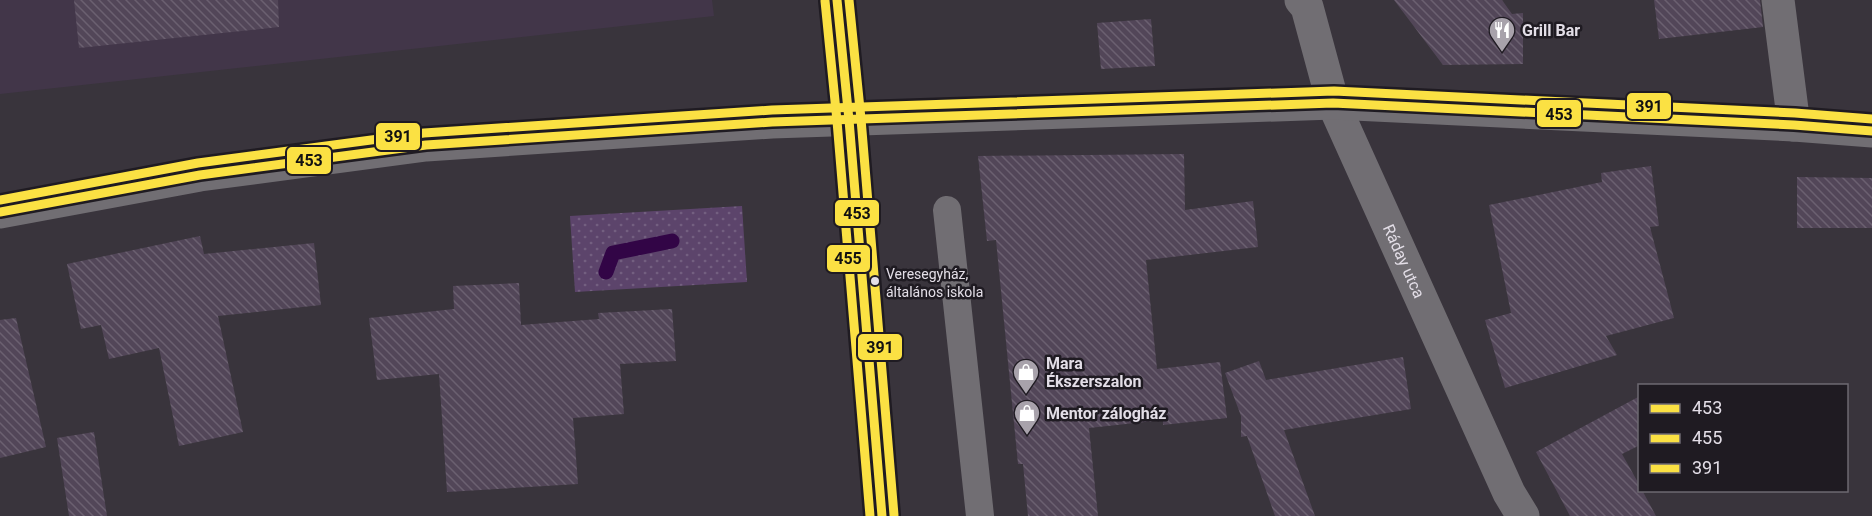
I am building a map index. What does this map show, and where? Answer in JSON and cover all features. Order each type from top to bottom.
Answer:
[{"type":"main road","points":[[837,0],[882,516]]},
{"type":"main road","name":"Ráday utca","points":[[1301,0],[1307,7],[1333,103],[1509,493],[1523,516]]},
{"type":"main road","points":[[1778,0],[1794,125]]},
{"type":"main road","points":[[0,212],[200,176],[426,145],[772,122],[1333,103],[1794,125],[1872,131]]},
{"type":"lane","points":[[947,210],[980,516]]},
{"type":"shaded area","points":[[0,0],[712,0],[714,16],[0,94]]},
{"type":"shaded area","points":[[742,206],[747,282],[575,292],[570,216]]},
{"type":"building","points":[[74,0],[278,0],[279,27],[79,48]]},
{"type":"building","points":[[1394,0],[1502,0],[1512,14],[1523,13],[1523,64],[1443,65]]},
{"type":"building","points":[[1654,0],[1760,0],[1763,27],[1659,39]]},
{"type":"building","points":[[1151,19],[1155,66],[1101,69],[1097,23]]},
{"type":"building","points":[[1184,154],[1185,210],[1253,201],[1258,247],[1146,260],[1157,369],[1220,362],[1227,418],[1163,425],[1163,420],[1089,428],[1098,516],[1028,516],[1023,464],[1018,464],[996,240],[987,241],[978,156]]},
{"type":"building","points":[[1651,166],[1659,226],[1650,227],[1674,318],[1606,336],[1617,355],[1505,388],[1485,320],[1511,313],[1489,205],[1602,182],[1601,173]]},
{"type":"building","points":[[1797,177],[1872,178],[1872,228],[1797,228]]},
{"type":"building","points":[[200,236],[204,254],[314,243],[321,305],[218,316],[243,432],[179,446],[159,348],[109,359],[101,325],[81,329],[67,264]]},
{"type":"building","points":[[519,283],[521,325],[599,319],[598,313],[672,309],[676,361],[620,364],[624,414],[573,418],[578,484],[447,492],[439,374],[377,380],[369,318],[454,309],[453,286]]},
{"type":"building","points":[[16,318],[46,447],[0,458],[0,320]]},
{"type":"building","points":[[1403,357],[1411,409],[1284,430],[1315,516],[1275,516],[1247,436],[1241,437],[1241,416],[1225,373],[1259,361],[1266,380]]},
{"type":"building","points":[[1638,397],[1638,446],[1622,454],[1638,482],[1638,492],[1643,492],[1656,516],[1570,516],[1536,452]]},
{"type":"building","points":[[94,432],[107,516],[69,516],[57,438]]},
{"type":"waterway","points":[[606,272],[613,253],[672,241]]},
{"type":"transit line","name":"453","points":[[837,0],[882,516]]},
{"type":"transit line","name":"391","points":[[849,0],[894,515]]},
{"type":"transit line","name":"455","points":[[825,1],[870,516]]},
{"type":"transit line","name":"391","points":[[0,200],[198,163],[424,133],[772,110],[1334,91],[1795,113],[1872,119]]},
{"type":"transit line","name":"453","points":[[0,212],[200,175],[426,145],[772,122],[1333,103],[1794,125],[1872,131]]},
{"type":"place","name":"Grill Bar","points":[[1502,53]]},
{"type":"place","name":"Veresegyház, általános iskola","points":[[875,281]]},
{"type":"place","name":"Mara Ékszerszalon","points":[[1026,395]]},
{"type":"place","name":"Mentor zálogház","points":[[1027,436]]}]
